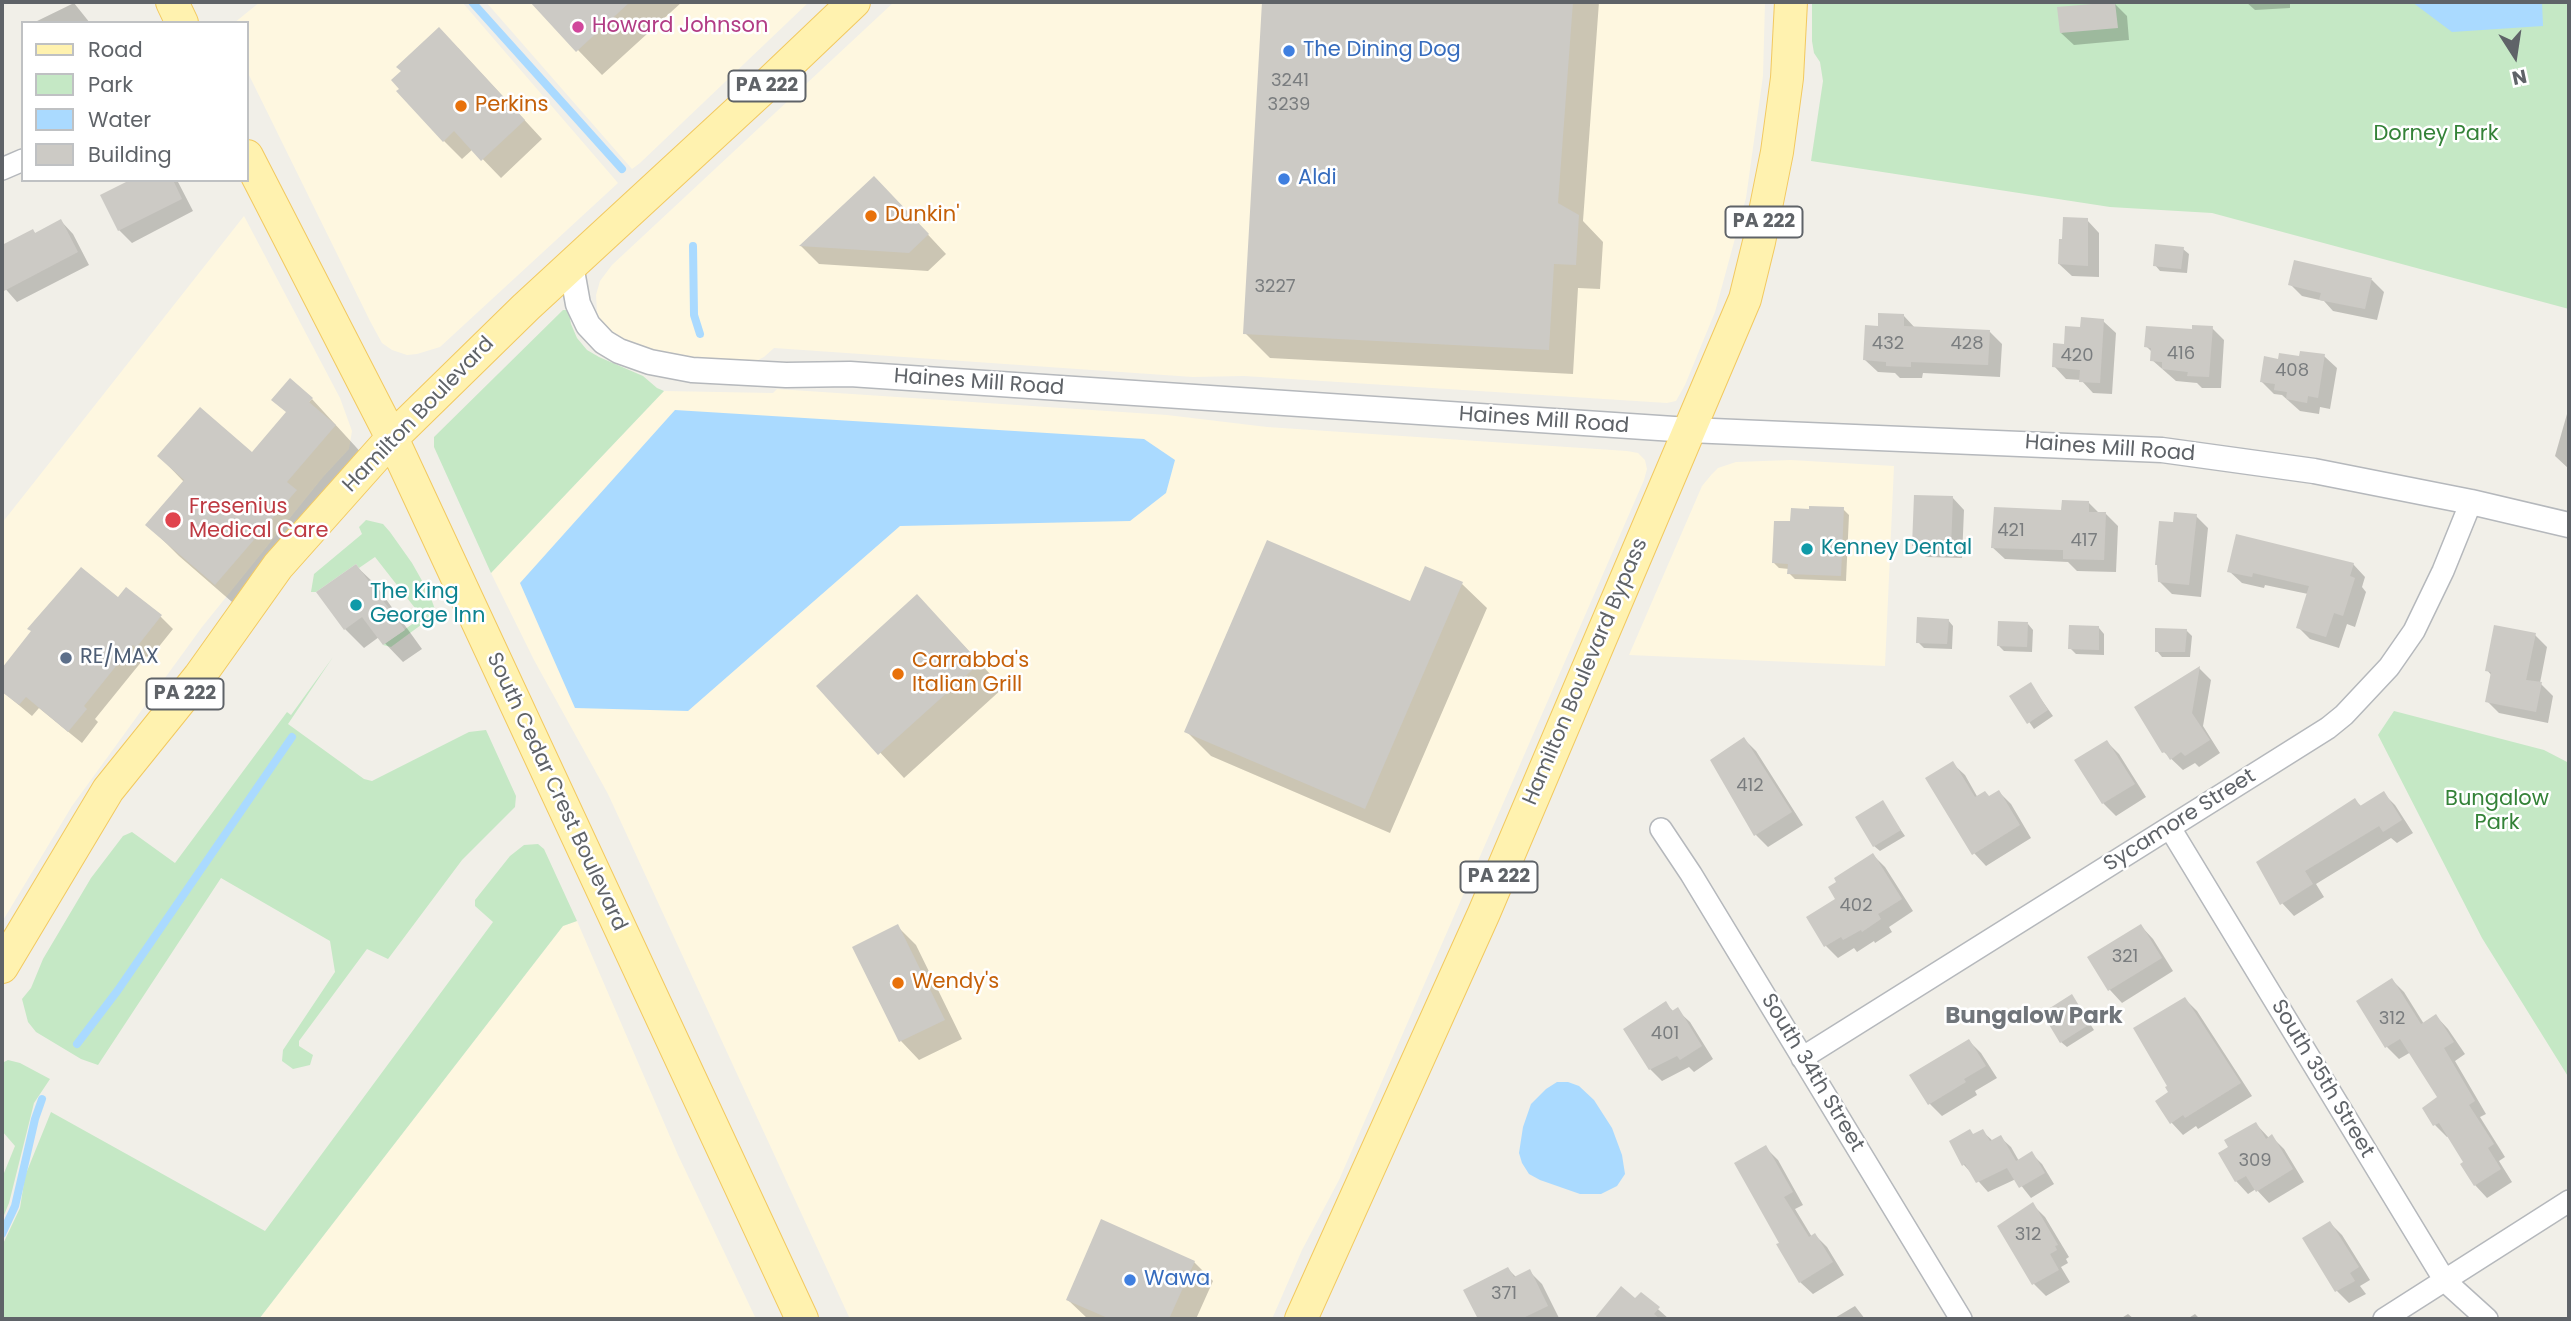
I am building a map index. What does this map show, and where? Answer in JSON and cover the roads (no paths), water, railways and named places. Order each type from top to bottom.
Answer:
[{"type":"main road","points":[[172,2],[181,21]]},
{"type":"main road","name":"Hamilton Boulevard","points":[[2,967],[108,790],[199,677],[278,566],[392,438],[571,265],[854,2]]},
{"type":"main road","name":"Hamilton Boulevard Bypass","points":[[1301,1319],[1484,913],[1745,299],[1777,152],[1787,78],[1791,2]]},
{"type":"main road","name":"South Cedar Crest Boulevard","points":[[248,158],[392,438],[802,1319]]},
{"type":"street","points":[[2,169],[21,161]]},
{"type":"street","name":"Haines Mill Road","points":[[571,265],[578,304],[588,325],[604,342],[619,351],[650,362],[692,370],[786,375],[850,374],[1689,430],[2162,450],[2314,471],[2471,502],[2569,525]]},
{"type":"street","name":"Sycamore Street","points":[[1802,1058],[2328,728],[2360,700],[2389,667],[2414,631],[2443,571],[2471,502]]},
{"type":"street","name":"South 35th Street","points":[[2170,828],[2445,1281],[2487,1319]]},
{"type":"street","name":"South 34th Street","points":[[1661,829],[1961,1319]]},
{"type":"street","points":[[2384,1319],[2569,1201]]},
{"type":"water","points":[[2412,2],[2542,2],[2543,26],[2452,32]]},
{"type":"water","points":[[675,410],[1144,439],[1175,460],[1166,493],[1130,521],[900,526],[688,711],[575,708],[520,583]]},
{"type":"water","points":[[1557,1082],[1579,1086],[1594,1100],[1612,1128],[1622,1155],[1625,1174],[1617,1186],[1601,1194],[1580,1194],[1540,1180],[1529,1174],[1522,1163],[1519,1153],[1523,1127],[1531,1104]]},
{"type":"waterway","points":[[472,2],[622,169]]},
{"type":"waterway","points":[[693,246],[694,315],[700,334]]},
{"type":"waterway","points":[[77,1044],[118,990],[292,737]]},
{"type":"waterway","points":[[2,1234],[15,1206],[42,1099]]},
{"type":"place","name":"Howard Johnson","points":[[578,27]]},
{"type":"place","name":"The Dining Dog","points":[[1289,51]]},
{"type":"place","name":"Perkins","points":[[461,106]]},
{"type":"place","name":"Aldi","points":[[1284,179]]},
{"type":"place","name":"Dunkin'","points":[[871,216]]},
{"type":"place","name":"Fresenius Medical Care","points":[[173,520]]},
{"type":"place","name":"Kenney Dental","points":[[1807,549]]},
{"type":"place","name":"The King George Inn","points":[[356,605]]},
{"type":"place","name":"RE/MAX","points":[[66,658]]},
{"type":"place","name":"Carrabba's Italian Grill","points":[[898,674]]},
{"type":"place","name":"Wendy's","points":[[898,983]]},
{"type":"place","name":"Wawa","points":[[1130,1280]]},
{"type":"district","name":"Bungalow Park","points":[[2034,1017]]},
{"type":"park label","name":"Dorney Park","points":[[2436,135]]}]
